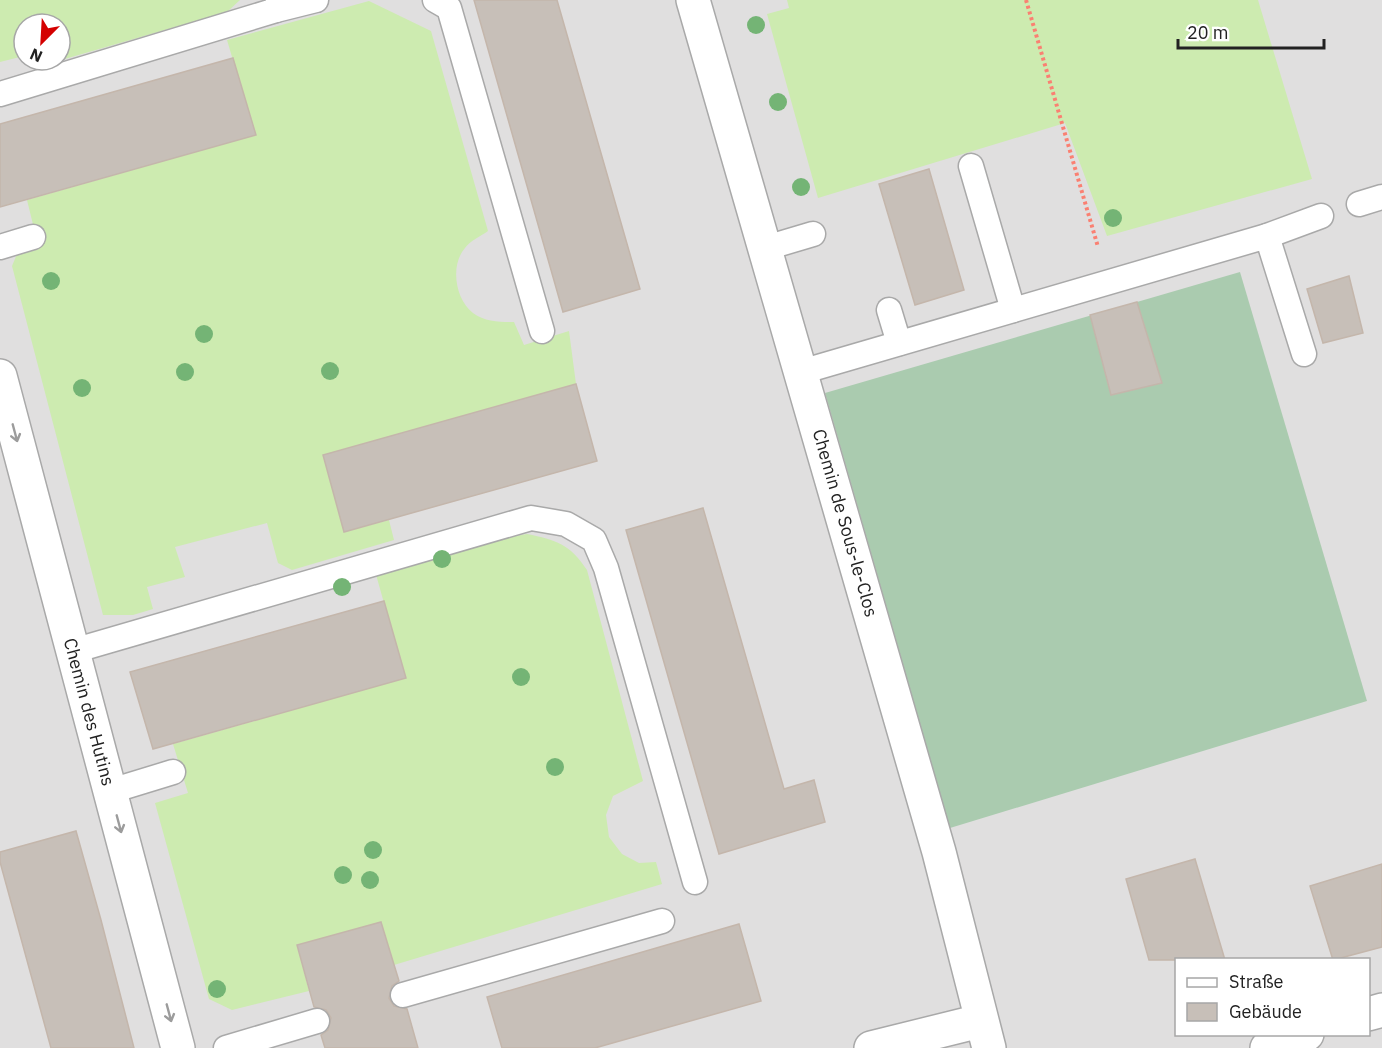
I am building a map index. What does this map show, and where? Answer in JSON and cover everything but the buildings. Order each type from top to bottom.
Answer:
[{"type":"street","name":"Chemin de Sous-le-Clos","points":[[693,0],[939,852],[985,1034]]},
{"type":"street","name":"Chemin des Hutins","points":[[0,376],[178,1048]]},
{"type":"street","points":[[871,1048],[985,1034]]},
{"type":"street","points":[[1267,1048],[1305,1036]]},
{"type":"lane","points":[[0,94],[277,5],[316,0]]},
{"type":"lane","points":[[435,0],[448,8],[542,331]]},
{"type":"lane","points":[[971,166],[1013,310]]},
{"type":"lane","points":[[1359,204],[1382,197]]},
{"type":"lane","points":[[801,372],[1267,236],[1321,216]]},
{"type":"lane","points":[[766,248],[813,234]]},
{"type":"lane","points":[[1267,236],[1304,354]]},
{"type":"lane","points":[[0,247],[33,237]]},
{"type":"lane","points":[[889,310],[899,343]]},
{"type":"lane","points":[[73,651],[531,518],[566,524],[594,540],[606,568],[695,882]]},
{"type":"lane","points":[[111,791],[173,772]]},
{"type":"lane","points":[[403,995],[662,921]]},
{"type":"lane","points":[[226,1048],[317,1021]]},
{"type":"path","points":[[1026,0],[1108,282]]},
{"type":"shaded area","points":[[0,0],[1382,0],[1382,1048],[0,1048]]},
{"type":"green space","points":[[0,0],[240,0],[227,12],[72,57],[72,12],[12,12],[12,59],[0,62]]},
{"type":"green space","points":[[787,0],[1258,0],[1312,179],[1107,236],[1065,123],[818,198],[767,14],[789,8]]},
{"type":"green space","points":[[369,1],[431,31],[488,231],[470,243],[460,255],[456,272],[462,299],[473,313],[482,318],[498,322],[514,322],[524,345],[569,331],[576,384],[323,455],[344,532],[389,520],[394,540],[292,570],[278,563],[267,523],[175,547],[185,577],[147,587],[153,609],[133,615],[103,615],[12,266],[17,254],[39,249],[27,200],[255,135],[227,40]]},
{"type":"green space","points":[[1240,272],[1367,701],[950,828],[825,393]]},
{"type":"green space","points":[[527,534],[562,544],[575,554],[587,570],[643,781],[613,796],[606,815],[609,837],[622,854],[639,863],[656,862],[662,884],[394,965],[381,922],[297,945],[309,991],[232,1010],[209,999],[155,803],[188,793],[173,744],[405,678],[375,571],[492,540]]}]
